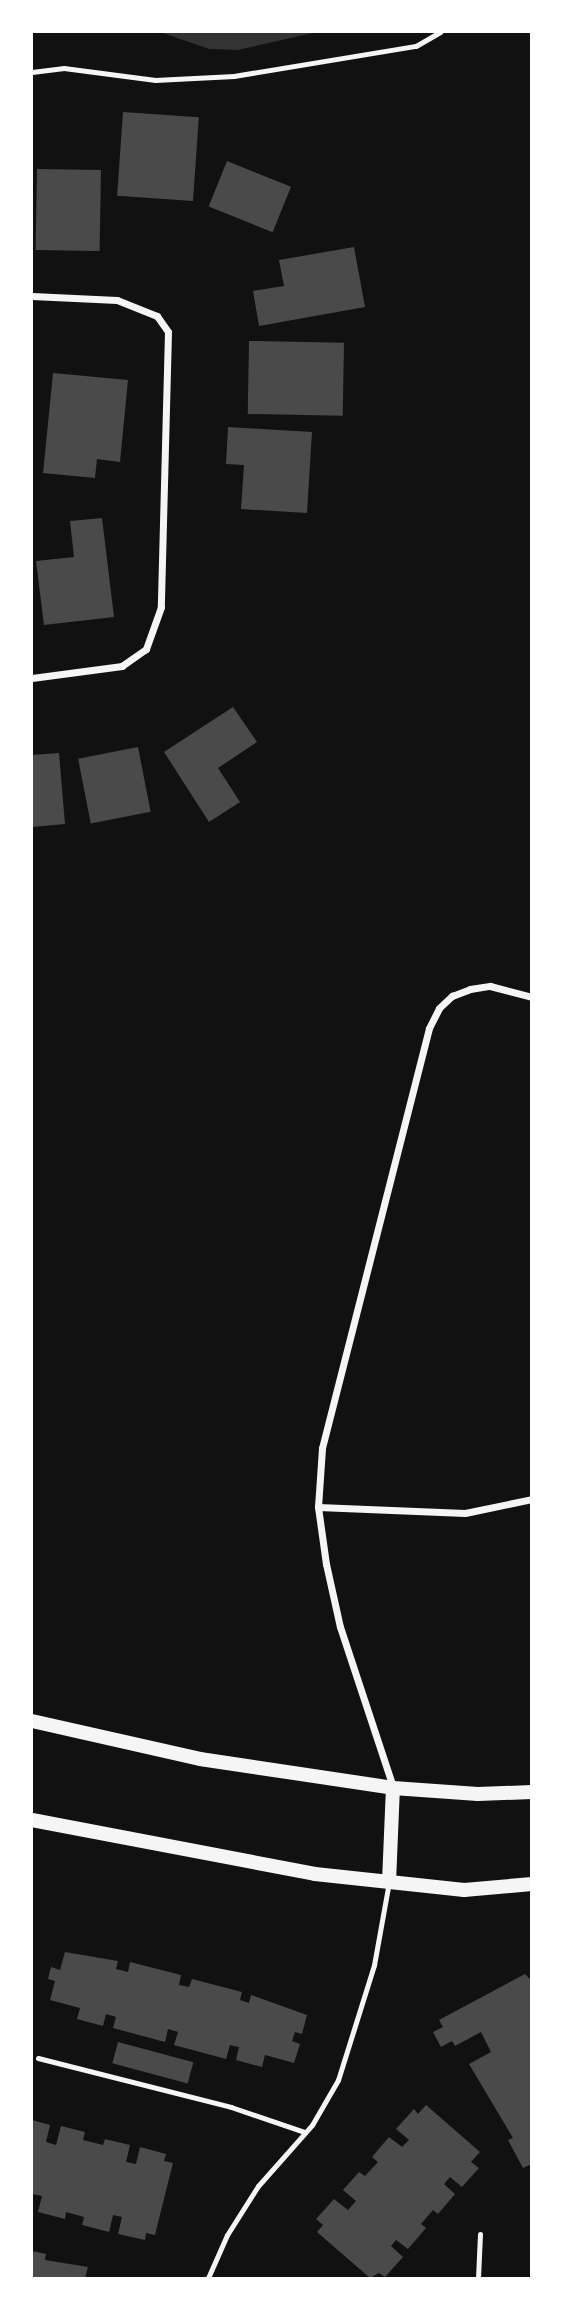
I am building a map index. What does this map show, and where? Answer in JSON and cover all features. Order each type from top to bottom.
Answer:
[{"type":"main road","points":[[32,1721],[200,1759],[393,1788],[478,1794],[531,1792]]},
{"type":"main road","points":[[389,1882],[393,1788]]},
{"type":"main road","points":[[32,1822],[289,1870],[464,1890],[531,1884]]},
{"type":"street","points":[[32,296],[117,300],[157,316],[167,332],[161,607],[150,639],[146,649],[122,666],[32,678]]},
{"type":"street","points":[[393,1788],[340,1626],[318,1507],[322,1448],[429,1028],[439,1009],[452,996],[490,986],[531,997]]},
{"type":"street","points":[[318,1507],[465,1513],[531,1499]]},
{"type":"lane","points":[[208,2278],[227,2235],[258,2186],[305,2132],[338,2080],[374,1965],[389,1882]]},
{"type":"lane","points":[[38,2059],[231,2107],[305,2132]]},
{"type":"lane","points":[[478,2278],[480,2234]]},
{"type":"path","points":[[32,72],[64,68],[155,80],[234,75],[416,46],[440,32]]},
{"type":"shaded area","points":[[160,32],[317,32],[238,50],[209,49]]},
{"type":"building","points":[[123,112],[199,117],[193,201],[117,196]]},
{"type":"building","points":[[227,161],[291,187],[273,232],[209,206]]},
{"type":"building","points":[[37,169],[101,170],[100,251],[36,250]]},
{"type":"building","points":[[354,247],[365,307],[259,326],[253,291],[284,286],[279,260]]},
{"type":"building","points":[[249,341],[344,343],[343,416],[248,414]]},
{"type":"building","points":[[53,373],[128,380],[120,462],[97,459],[95,478],[43,473]]},
{"type":"building","points":[[228,427],[312,432],[307,513],[241,509],[244,465],[226,464]]},
{"type":"building","points":[[102,518],[114,617],[44,625],[36,561],[74,557],[70,521]]},
{"type":"building","points":[[233,707],[257,742],[218,768],[240,802],[209,822],[164,752]]},
{"type":"building","points":[[138,747],[151,812],[91,823],[78,759]]},
{"type":"building","points":[[59,753],[65,824],[32,827],[32,755]]},
{"type":"building","points":[[65,1952],[118,1961],[116,1969],[128,1972],[130,1962],[181,1975],[179,1985],[189,1987],[192,1979],[242,1992],[240,2000],[249,2003],[251,1995],[307,2015],[302,2034],[295,2032],[292,2041],[300,2044],[294,2063],[265,2055],[262,2067],[236,2060],[239,2047],[230,2045],[226,2059],[174,2045],[178,2032],[168,2029],[165,2042],[113,2028],[116,2017],[106,2014],[103,2026],[77,2019],[80,2008],[50,2000],[55,1981],[48,1979],[51,1967],[60,1970]]},
{"type":"building","points":[[525,1974],[532,1981],[532,2164],[523,2168],[508,2140],[513,2138],[469,2064],[491,2052],[481,2032],[455,2046],[452,2041],[441,2047],[433,2032],[443,2027],[439,2020]]},
{"type":"building","points":[[118,2042],[193,2062],[188,2083],[112,2063]]},
{"type":"building","points":[[426,2105],[480,2152],[471,2162],[479,2168],[462,2187],[450,2177],[444,2184],[455,2194],[438,2214],[433,2210],[421,2224],[426,2228],[408,2249],[396,2240],[391,2246],[403,2257],[385,2277],[379,2273],[370,2278],[317,2232],[323,2225],[316,2219],[334,2199],[348,2210],[356,2201],[343,2190],[359,2172],[365,2176],[378,2162],[372,2157],[389,2137],[402,2147],[409,2140],[396,2129],[414,2109],[418,2114]]},
{"type":"building","points":[[32,2120],[50,2125],[46,2142],[56,2145],[61,2126],[85,2132],[83,2140],[103,2145],[105,2139],[130,2145],[126,2162],[136,2164],[140,2147],[166,2154],[164,2161],[173,2163],[155,2235],[146,2233],[145,2240],[118,2234],[122,2217],[113,2215],[109,2232],[82,2225],[84,2217],[66,2212],[65,2219],[38,2212],[42,2196],[32,2194]]},
{"type":"building","points":[[32,2251],[46,2254],[45,2260],[88,2267],[85,2278],[32,2278]]}]
